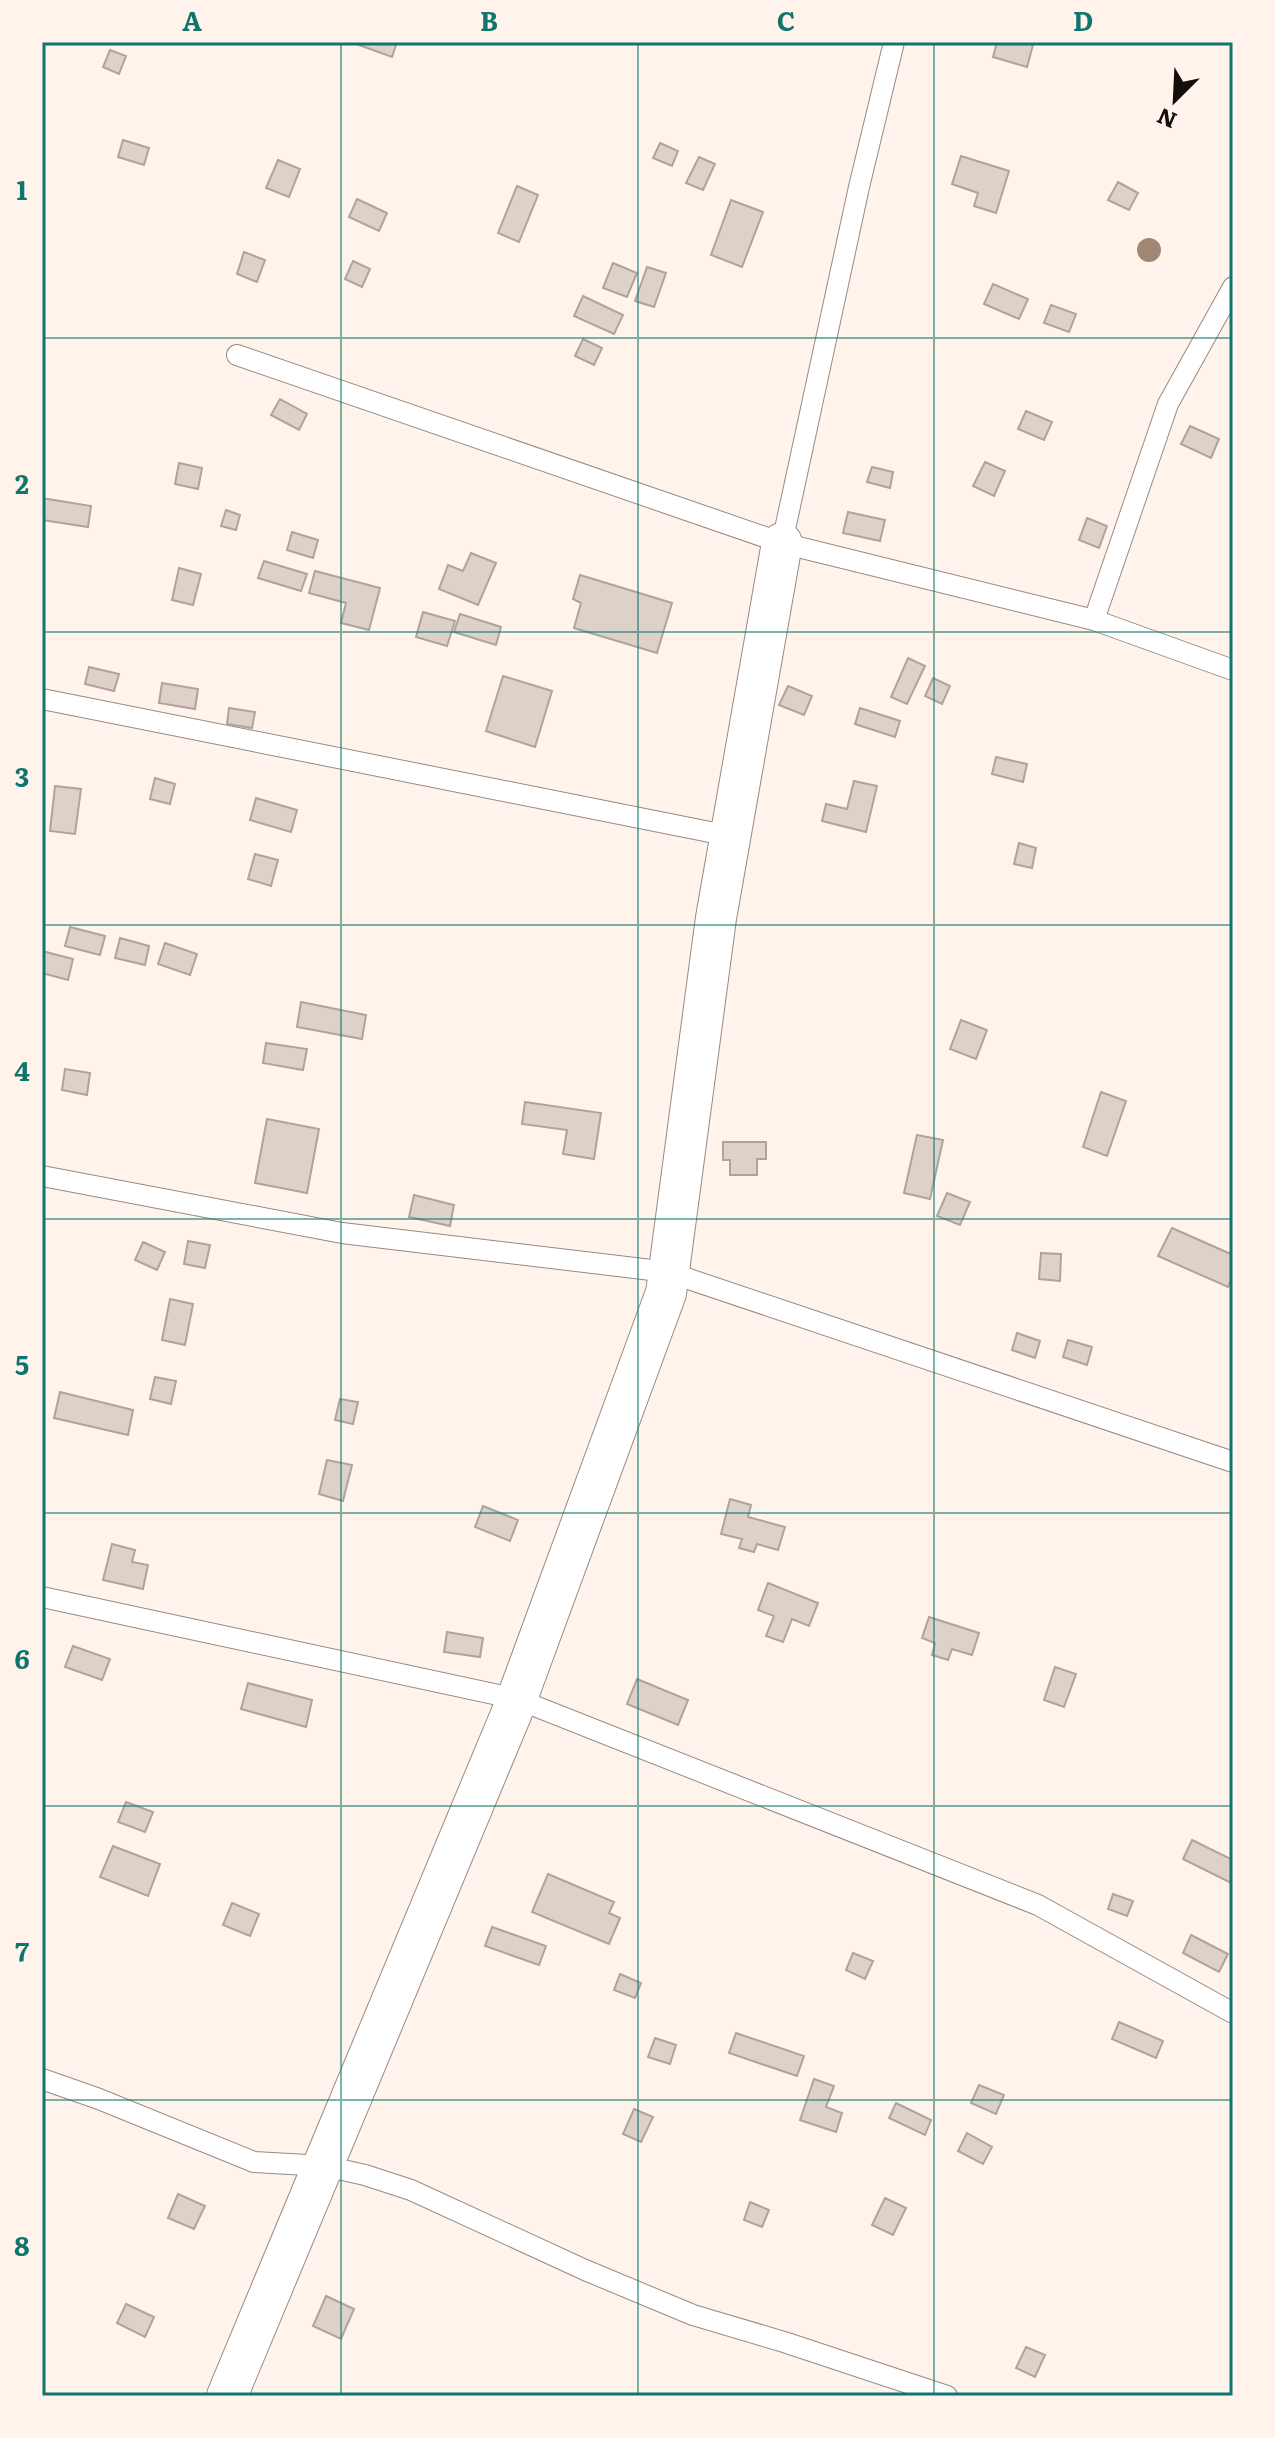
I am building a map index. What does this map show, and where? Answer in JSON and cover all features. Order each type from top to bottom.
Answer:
[{"type":"street","points":[[227,2396],[517,1699],[666,1293],[714,933],[782,543]]},
{"type":"lane","points":[[782,543],[859,187],[894,42]]},
{"type":"lane","points":[[1094,620],[1168,404],[1233,287]]},
{"type":"lane","points":[[237,355],[782,543],[1094,620],[1233,670]]},
{"type":"lane","points":[[42,699],[730,836]]},
{"type":"lane","points":[[42,1176],[342,1233],[668,1272],[1233,1462]]},
{"type":"lane","points":[[42,1597],[517,1699],[1038,1905],[1233,2013]]},
{"type":"lane","points":[[42,2079],[254,2162],[325,2166],[411,2190],[585,2270],[693,2315],[947,2396]]},
{"type":"building","points":[[357,42],[397,42],[392,57]]},
{"type":"building","points":[[997,42],[1033,45],[1027,67],[993,57]]},
{"type":"building","points":[[110,50],[126,56],[119,74],[103,67]]},
{"type":"building","points":[[123,140],[149,148],[144,165],[118,157]]},
{"type":"building","points":[[660,143],[678,151],[672,166],[653,158]]},
{"type":"building","points":[[961,156],[1009,171],[996,213],[974,206],[978,193],[952,184]]},
{"type":"building","points":[[699,157],[715,164],[703,190],[686,183]]},
{"type":"building","points":[[278,160],[300,169],[289,197],[266,188]]},
{"type":"building","points":[[1118,182],[1138,193],[1129,210],[1108,200]]},
{"type":"building","points":[[517,186],[538,195],[519,242],[498,233]]},
{"type":"building","points":[[357,199],[387,213],[379,231],[349,217]]},
{"type":"building","points":[[731,200],[763,212],[742,267],[711,255]]},
{"type":"building","points":[[244,252],[265,260],[257,282],[237,274]]},
{"type":"building","points":[[353,261],[370,269],[362,287],[345,279]]},
{"type":"building","points":[[613,263],[637,273],[627,297],[603,288]]},
{"type":"building","points":[[647,267],[666,273],[654,307],[635,301]]},
{"type":"building","points":[[993,284],[1028,299],[1019,319],[984,304]]},
{"type":"building","points":[[583,296],[623,315],[614,334],[574,316]]},
{"type":"building","points":[[1051,305],[1076,314],[1069,332],[1044,323]]},
{"type":"building","points":[[583,339],[602,348],[594,365],[575,356]]},
{"type":"building","points":[[280,399],[307,414],[299,430],[271,415]]},
{"type":"building","points":[[1026,411],[1052,422],[1044,440],[1018,429]]},
{"type":"building","points":[[1190,426],[1219,439],[1211,458],[1181,444]]},
{"type":"building","points":[[985,462],[1005,471],[994,496],[973,486]]},
{"type":"building","points":[[179,463],[202,468],[198,489],[175,484]]},
{"type":"building","points":[[872,467],[893,472],[890,488],[867,482]]},
{"type":"building","points":[[42,498],[91,506],[88,527],[42,520]]},
{"type":"building","points":[[226,510],[240,515],[236,530],[221,526]]},
{"type":"building","points":[[848,512],[885,520],[880,541],[843,533]]},
{"type":"building","points":[[1087,518],[1107,526],[1099,548],[1079,540]]},
{"type":"building","points":[[292,532],[318,540],[313,558],[287,550]]},
{"type":"building","points":[[471,553],[496,563],[478,605],[439,589],[448,565],[463,571]]},
{"type":"building","points":[[264,561],[307,574],[301,591],[258,578]]},
{"type":"building","points":[[179,568],[201,574],[193,605],[172,600]]},
{"type":"building","points":[[315,571],[380,588],[369,630],[341,623],[346,603],[309,593]]},
{"type":"building","points":[[580,575],[672,603],[657,653],[574,628],[581,603],[573,599]]},
{"type":"building","points":[[423,612],[455,621],[447,646],[416,637]]},
{"type":"building","points":[[460,614],[501,627],[496,645],[454,632]]},
{"type":"building","points":[[908,658],[925,666],[907,704],[891,697]]},
{"type":"building","points":[[89,667],[119,674],[114,691],[85,684]]},
{"type":"building","points":[[503,676],[552,691],[535,747],[486,731]]},
{"type":"building","points":[[933,678],[950,686],[942,704],[925,696]]},
{"type":"building","points":[[162,683],[198,689],[195,709],[159,703]]},
{"type":"building","points":[[788,686],[812,696],[804,715],[779,705]]},
{"type":"building","points":[[229,708],[255,712],[252,728],[227,724]]},
{"type":"building","points":[[860,708],[900,721],[895,737],[855,724]]},
{"type":"building","points":[[996,757],[1027,764],[1023,782],[992,774]]},
{"type":"building","points":[[155,778],[175,784],[170,804],[150,799]]},
{"type":"building","points":[[854,781],[877,786],[866,832],[822,821],[826,804],[847,809]]},
{"type":"building","points":[[55,786],[81,789],[75,834],[50,831]]},
{"type":"building","points":[[256,798],[297,810],[291,832],[250,820]]},
{"type":"building","points":[[1019,843],[1036,848],[1032,868],[1014,864]]},
{"type":"building","points":[[255,854],[278,860],[271,886],[248,879]]},
{"type":"building","points":[[70,927],[105,936],[100,955],[65,946]]},
{"type":"building","points":[[120,938],[149,946],[145,965],[115,958]]},
{"type":"building","points":[[165,943],[197,954],[190,975],[158,964]]},
{"type":"building","points":[[42,951],[73,959],[68,980],[42,973]]},
{"type":"building","points":[[301,1002],[366,1015],[362,1039],[297,1027]]},
{"type":"building","points":[[961,1020],[987,1030],[976,1059],[950,1049]]},
{"type":"building","points":[[266,1043],[307,1049],[303,1070],[263,1063]]},
{"type":"building","points":[[65,1069],[90,1073],[87,1095],[62,1090]]},
{"type":"building","points":[[1101,1092],[1126,1101],[1107,1156],[1083,1147]]},
{"type":"building","points":[[525,1102],[601,1113],[594,1159],[563,1154],[567,1130],[522,1124]]},
{"type":"building","points":[[267,1119],[319,1129],[307,1193],[255,1183]]},
{"type":"building","points":[[917,1135],[943,1140],[930,1199],[904,1193]]},
{"type":"building","points":[[723,1142],[766,1142],[766,1159],[757,1159],[757,1175],[730,1175],[730,1160],[723,1160]]},
{"type":"building","points":[[947,1193],[970,1202],[960,1225],[937,1216]]},
{"type":"building","points":[[414,1195],[454,1205],[450,1226],[409,1217]]},
{"type":"building","points":[[1172,1228],[1233,1255],[1233,1276],[1228,1287],[1158,1256]]},
{"type":"building","points":[[188,1241],[210,1245],[205,1268],[184,1264]]},
{"type":"building","points":[[143,1242],[165,1252],[157,1270],[135,1260]]},
{"type":"building","points":[[1041,1253],[1061,1254],[1060,1281],[1039,1279]]},
{"type":"building","points":[[170,1299],[193,1304],[185,1345],[162,1340]]},
{"type":"building","points":[[1017,1333],[1040,1341],[1035,1358],[1012,1350]]},
{"type":"building","points":[[1068,1340],[1092,1347],[1087,1365],[1063,1357]]},
{"type":"building","points":[[155,1377],[176,1381],[171,1404],[150,1399]]},
{"type":"building","points":[[60,1392],[133,1410],[128,1435],[54,1418]]},
{"type":"building","points":[[340,1399],[358,1402],[353,1424],[335,1420]]},
{"type":"building","points":[[327,1460],[352,1465],[343,1501],[319,1494]]},
{"type":"building","points":[[730,1499],[751,1505],[748,1517],[785,1527],[778,1550],[757,1544],[754,1552],[739,1548],[742,1539],[721,1534]]},
{"type":"building","points":[[483,1506],[518,1520],[510,1541],[475,1527]]},
{"type":"building","points":[[112,1544],[135,1550],[132,1562],[148,1565],[143,1589],[103,1580]]},
{"type":"building","points":[[768,1583],[818,1603],[809,1626],[792,1619],[783,1642],[766,1636],[774,1616],[758,1610]]},
{"type":"building","points":[[929,1617],[979,1633],[972,1655],[952,1649],[948,1660],[932,1655],[935,1643],[922,1638]]},
{"type":"building","points":[[447,1632],[483,1638],[480,1657],[444,1652]]},
{"type":"building","points":[[73,1646],[110,1659],[102,1680],[65,1667]]},
{"type":"building","points":[[1055,1667],[1076,1674],[1064,1707],[1044,1700]]},
{"type":"building","points":[[637,1679],[688,1700],[678,1725],[627,1704]]},
{"type":"building","points":[[248,1683],[312,1700],[306,1727],[241,1709]]},
{"type":"building","points":[[126,1802],[153,1812],[145,1832],[118,1822]]},
{"type":"building","points":[[1192,1840],[1233,1860],[1233,1884],[1183,1859]]},
{"type":"building","points":[[113,1846],[160,1864],[148,1896],[100,1877]]},
{"type":"building","points":[[548,1874],[614,1902],[609,1913],[620,1918],[609,1944],[532,1912]]},
{"type":"building","points":[[1113,1894],[1133,1901],[1127,1916],[1108,1909]]},
{"type":"building","points":[[232,1903],[259,1914],[250,1936],[223,1925]]},
{"type":"building","points":[[492,1927],[546,1946],[539,1965],[485,1946]]},
{"type":"building","points":[[1191,1935],[1228,1954],[1219,1972],[1183,1953]]},
{"type":"building","points":[[853,1953],[873,1961],[865,1979],[846,1970]]},
{"type":"building","points":[[620,1974],[641,1983],[635,1998],[614,1990]]},
{"type":"building","points":[[1119,2022],[1163,2041],[1156,2058],[1112,2039]]},
{"type":"building","points":[[736,2033],[804,2056],[797,2076],[729,2053]]},
{"type":"building","points":[[655,2038],[676,2045],[670,2064],[648,2057]]},
{"type":"building","points":[[814,2079],[834,2086],[826,2107],[842,2113],[836,2132],[800,2120]]},
{"type":"building","points":[[979,2085],[1004,2095],[996,2114],[971,2103]]},
{"type":"building","points":[[896,2103],[931,2120],[925,2135],[889,2118]]},
{"type":"building","points":[[634,2109],[653,2117],[641,2142],[623,2134]]},
{"type":"building","points":[[967,2133],[992,2147],[983,2164],[958,2151]]},
{"type":"building","points":[[178,2194],[205,2206],[194,2229],[168,2218]]},
{"type":"building","points":[[885,2198],[906,2208],[893,2235],[872,2225]]},
{"type":"building","points":[[750,2202],[769,2210],[762,2227],[744,2220]]},
{"type":"building","points":[[326,2296],[354,2309],[341,2339],[313,2326]]},
{"type":"building","points":[[126,2304],[154,2317],[145,2337],[117,2323]]},
{"type":"building","points":[[1026,2347],[1045,2355],[1035,2377],[1016,2368]]}]
